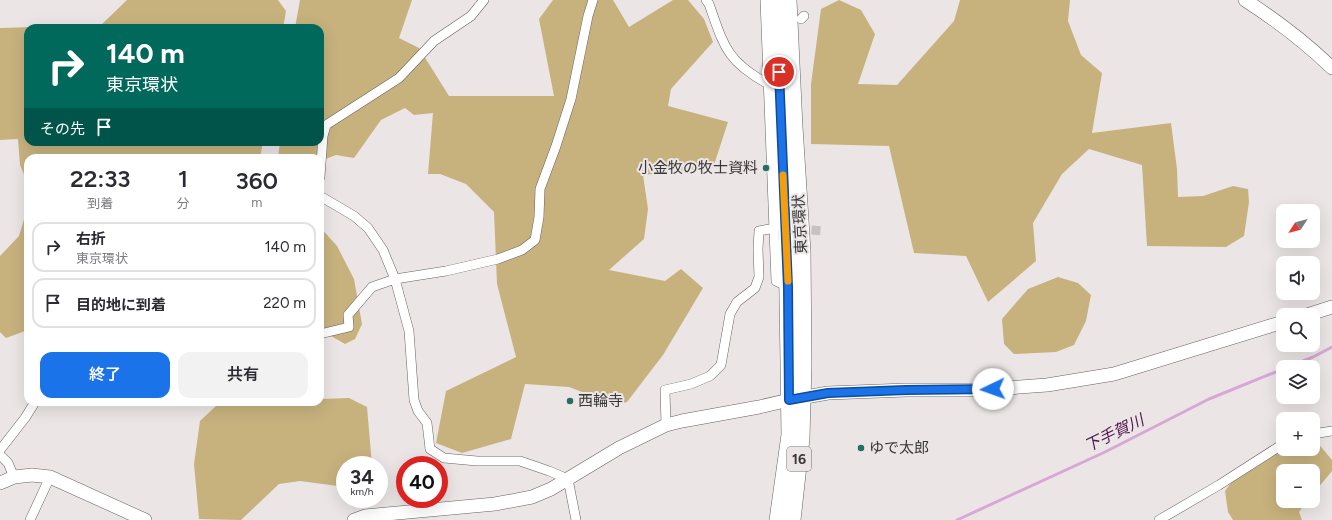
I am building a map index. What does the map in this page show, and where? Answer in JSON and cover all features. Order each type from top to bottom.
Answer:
[{"type":"highway","name":"東京環状","points":[[775,0],[787,127],[802,251],[803,364],[795,399],[778,520]]},
{"type":"highway","name":"東京環状","points":[[788,0],[788,287],[795,399],[801,438],[792,520]]},
{"type":"street","points":[[324,132],[326,125],[399,78],[434,41],[470,16],[484,0]]},
{"type":"street","points":[[324,333],[349,327],[348,315],[372,287],[395,279],[446,271],[498,259],[522,250],[535,240],[539,218],[540,189],[572,99],[588,16],[593,0]]},
{"type":"street","points":[[706,0],[726,49],[734,60],[745,70],[768,84]]},
{"type":"street","points":[[765,0],[769,47],[768,84],[776,281],[788,287]]},
{"type":"street","points":[[1245,0],[1287,29],[1311,48],[1332,68]]},
{"type":"street","points":[[324,198],[354,216],[368,228],[383,250],[395,279],[409,331],[414,400],[418,411],[427,423],[430,449],[444,458],[477,461],[520,461],[568,479]]},
{"type":"street","points":[[666,425],[665,390],[691,384],[710,376],[721,366],[730,314],[737,302],[755,288],[759,277],[759,231],[775,228]]},
{"type":"street","points":[[1320,311],[1332,308]]},
{"type":"street","points":[[354,520],[365,516],[494,504],[532,497],[551,489],[619,448],[666,425],[828,393],[987,389],[1047,384],[1114,374],[1276,324]]},
{"type":"street","points":[[0,450],[32,406]]},
{"type":"street","points":[[1320,433],[1332,431]]},
{"type":"street","points":[[1159,520],[1219,485],[1276,448]]},
{"type":"street","points":[[0,455],[8,463],[14,477]]},
{"type":"street","points":[[0,483],[14,477],[32,474],[50,477],[146,520]]},
{"type":"street","points":[[30,520],[50,477]]},
{"type":"street","points":[[568,479],[576,520]]},
{"type":"shaded area","points":[[127,0],[278,0],[286,11],[284,24],[102,24]]},
{"type":"shaded area","points":[[300,0],[412,0],[399,38],[419,48],[449,96],[554,96],[539,19],[553,0],[613,0],[629,27],[673,0],[688,0],[704,19],[713,42],[671,89],[668,106],[728,122],[713,168],[643,175],[648,209],[644,239],[609,270],[665,281],[681,269],[703,288],[663,355],[627,402],[616,405],[569,387],[525,384],[511,439],[462,453],[436,443],[446,391],[516,357],[497,284],[494,212],[466,184],[440,174],[428,174],[433,113],[414,115],[405,108],[381,120],[354,158],[336,155],[324,160],[324,154],[278,154],[280,146],[324,146],[324,24],[296,24]]},
{"type":"shaded area","points":[[839,0],[861,10],[875,34],[858,84],[897,85],[954,21],[960,0],[1070,0],[1068,21],[1081,55],[1102,73],[1092,133],[1171,123],[1177,169],[1178,197],[1203,196],[1233,186],[1248,189],[1249,202],[1244,236],[1226,247],[1147,246],[1142,165],[1089,149],[1062,174],[1033,223],[1036,261],[988,302],[966,256],[914,253],[889,146],[811,144],[811,84],[821,9]]},
{"type":"shaded area","points":[[24,27],[24,146],[262,146],[261,154],[24,154],[24,174],[20,165],[18,139],[0,140],[0,28]]},
{"type":"shaded area","points":[[24,219],[24,331],[6,338],[0,332],[0,256],[19,236]]},
{"type":"shaded area","points":[[324,231],[337,246],[354,279],[362,324],[355,339],[345,344],[324,332]]},
{"type":"shaded area","points":[[1058,277],[1078,283],[1091,295],[1086,321],[1074,345],[1056,352],[1014,354],[1004,344],[1002,319],[1028,289]]},
{"type":"shaded area","points":[[349,398],[367,407],[371,456],[336,456],[336,486],[300,481],[279,484],[241,520],[199,519],[194,464],[200,421],[216,406],[324,406],[324,399]]},
{"type":"shaded area","points":[[1276,443],[1276,456],[1320,456],[1320,446],[1332,460],[1332,471],[1320,486],[1320,464],[1276,464],[1276,508],[1302,508],[1299,512],[1302,520],[1233,520],[1228,512],[1225,491],[1246,462]]},
{"type":"waterway","name":"下手賀川","points":[[1306,360],[1332,347]]},
{"type":"waterway","name":"下手賀川","points":[[957,520],[1105,452],[1209,399],[1276,372]]},
{"type":"tunnel","points":[[798,229],[823,231]]},
{"type":"slow traffic","points":[[783,175],[788,281]]},
{"type":"place","name":"小金牧の牧士資料","points":[[766,168]]},
{"type":"place","name":"西輪寺","points":[[570,401]]},
{"type":"place","name":"ゆで太郎","points":[[861,448]]},
{"type":"route","points":[[779,72],[780,128],[787,237],[789,400],[828,393],[993,389]]}]
